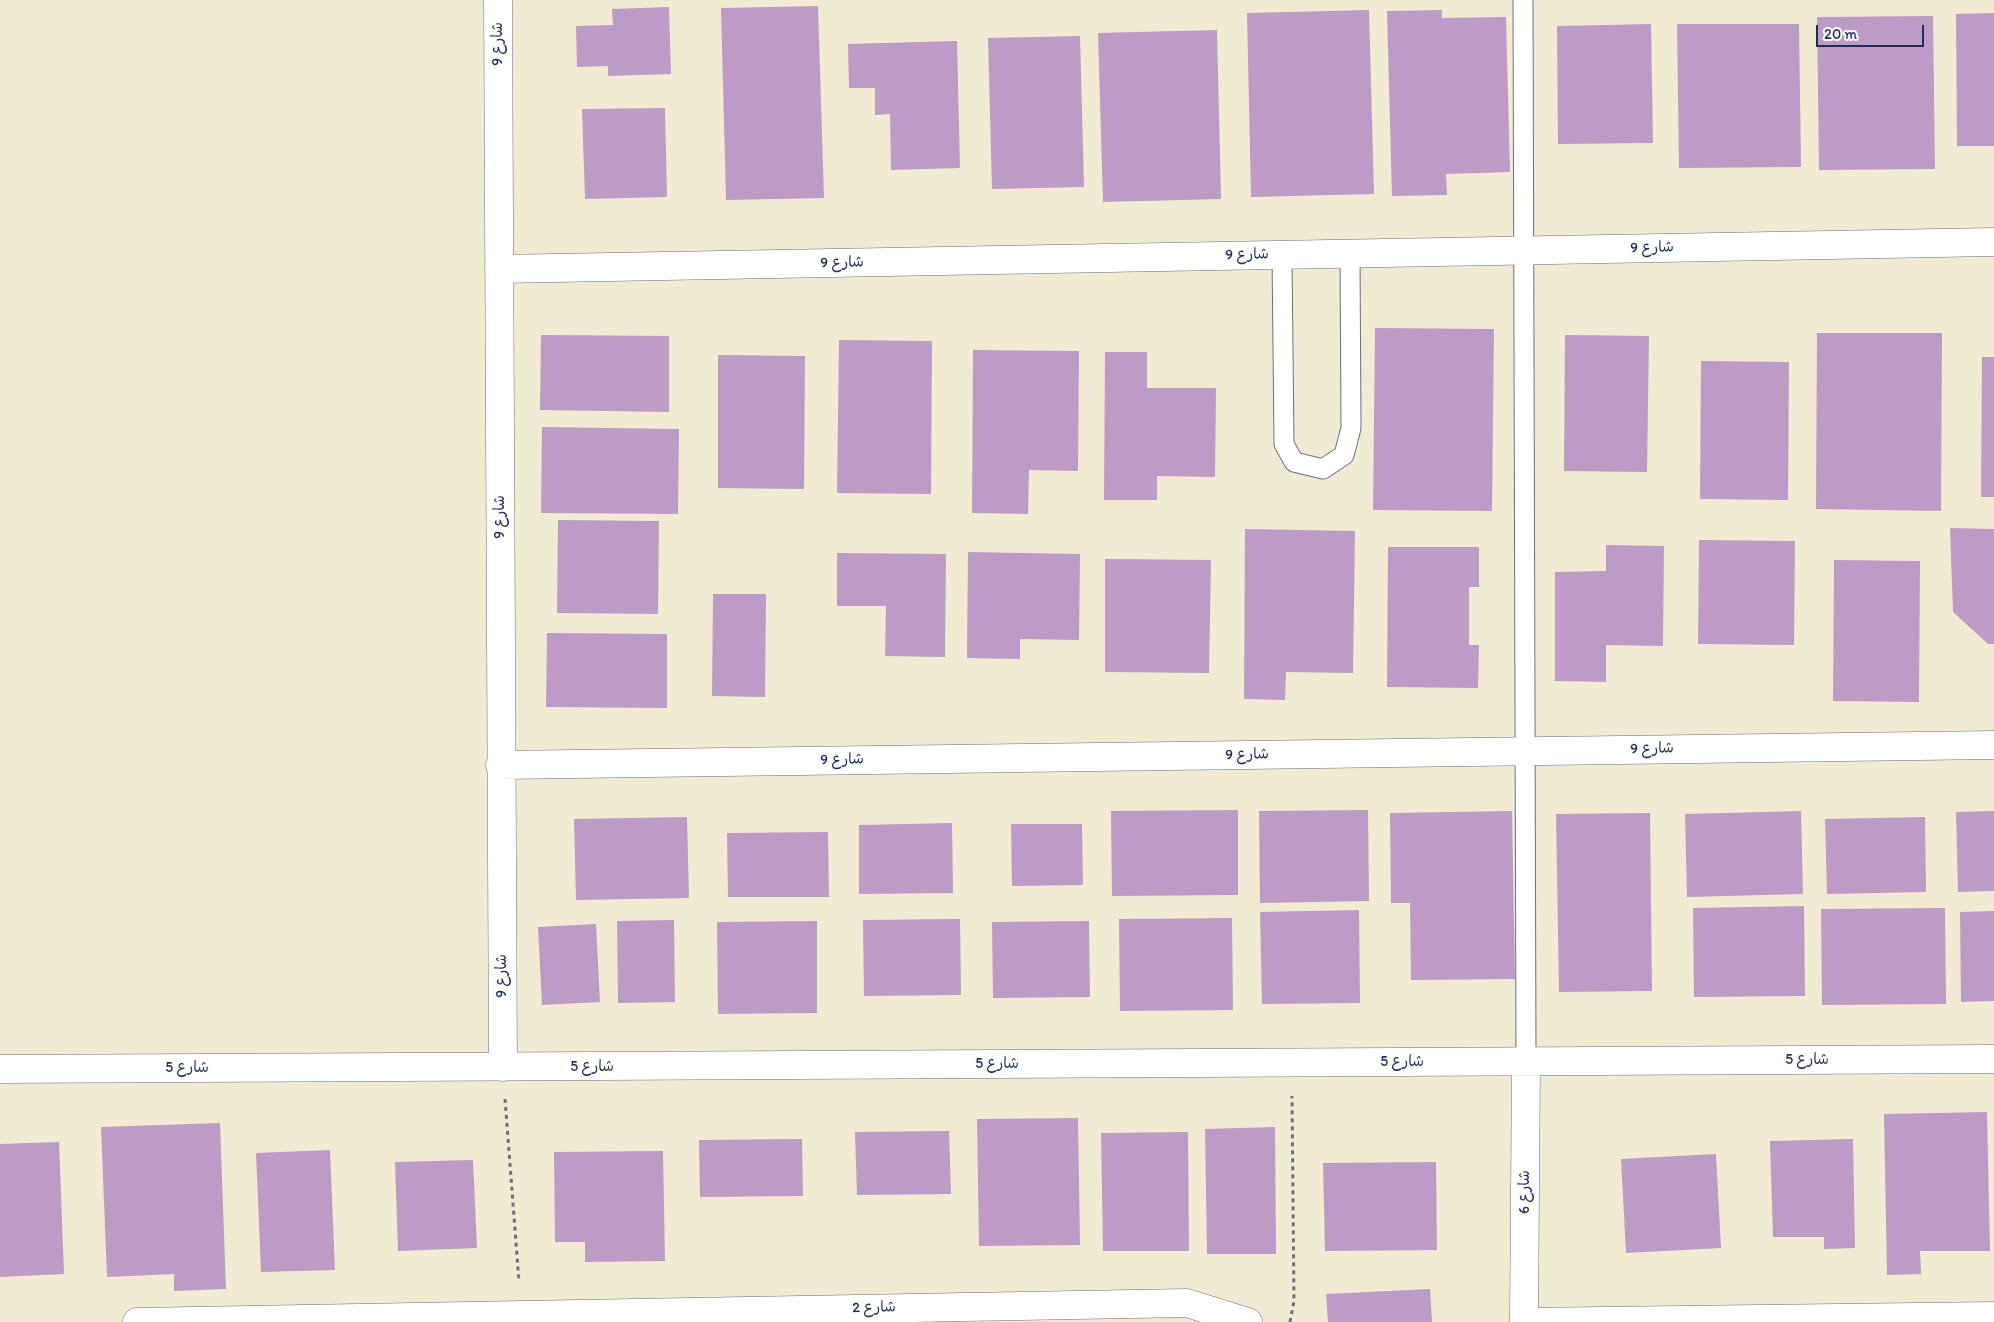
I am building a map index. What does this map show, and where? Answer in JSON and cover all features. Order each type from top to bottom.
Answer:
[{"type":"street","name":"شارع 9","points":[[498,0],[502,1067]]},
{"type":"street","name":"شارع 9","points":[[499,269],[1994,242]]},
{"type":"street","name":"شارع 9","points":[[500,765],[1994,744]]},
{"type":"street","name":"شارع 5","points":[[0,1069],[1994,1059]]},
{"type":"street","name":"شارع 6","points":[[1524,1322],[1526,1062]]},
{"type":"street","name":"شارع 2","points":[[137,1322],[521,1318],[1187,1303],[1248,1322]]},
{"type":"street","points":[[1524,1322],[1994,1316]]},
{"type":"lane","points":[[1523,0],[1527,751],[1526,1062]]},
{"type":"lane","points":[[1282,255],[1284,444],[1294,462],[1323,469],[1344,455],[1351,428],[1350,254]]},
{"type":"path","points":[[1290,1322],[1294,1301],[1292,1063]]},
{"type":"path","points":[[502,1067],[521,1318]]},
{"type":"building","points":[[818,6],[824,198],[726,200],[721,8]]},
{"type":"building","points":[[669,7],[671,74],[608,76],[608,66],[577,67],[576,26],[613,25],[612,9]]},
{"type":"building","points":[[1369,10],[1374,194],[1251,197],[1247,13]]},
{"type":"building","points":[[1442,10],[1442,18],[1506,17],[1510,172],[1446,174],[1447,195],[1392,196],[1387,11]]},
{"type":"building","points":[[1994,13],[1994,146],[1957,146],[1956,14]]},
{"type":"building","points":[[1933,16],[1935,169],[1819,170],[1817,17]]},
{"type":"building","points":[[1651,24],[1653,143],[1558,144],[1557,26]]},
{"type":"building","points":[[1677,24],[1799,24],[1801,167],[1679,168]]},
{"type":"building","points":[[1217,30],[1221,199],[1103,202],[1098,33]]},
{"type":"building","points":[[1080,36],[1084,187],[992,189],[988,38]]},
{"type":"building","points":[[957,41],[960,168],[891,170],[890,114],[875,115],[875,88],[849,88],[848,44]]},
{"type":"building","points":[[665,108],[667,197],[585,199],[582,109]]},
{"type":"building","points":[[1375,328],[1494,329],[1492,511],[1373,510]]},
{"type":"building","points":[[1817,333],[1942,333],[1941,511],[1816,509]]},
{"type":"building","points":[[541,335],[669,336],[669,412],[540,410]]},
{"type":"building","points":[[1565,335],[1649,336],[1647,472],[1564,471]]},
{"type":"building","points":[[839,340],[932,341],[931,494],[837,493]]},
{"type":"building","points":[[973,350],[1079,351],[1078,471],[1029,470],[1028,514],[972,513]]},
{"type":"building","points":[[1105,352],[1147,352],[1147,388],[1216,388],[1215,477],[1157,476],[1157,500],[1104,500]]},
{"type":"building","points":[[718,355],[805,356],[804,489],[718,488]]},
{"type":"building","points":[[1982,357],[1994,357],[1994,497],[1981,497]]},
{"type":"building","points":[[1701,361],[1789,362],[1788,500],[1700,499]]},
{"type":"building","points":[[542,427],[679,429],[678,514],[541,513]]},
{"type":"building","points":[[558,520],[659,521],[658,614],[557,613]]},
{"type":"building","points":[[1950,528],[1994,529],[1994,644],[1988,644],[1953,612]]},
{"type":"building","points":[[1245,529],[1355,531],[1353,673],[1286,672],[1285,700],[1244,699]]},
{"type":"building","points":[[1699,540],[1795,541],[1794,645],[1698,644]]},
{"type":"building","points":[[1606,545],[1664,546],[1663,646],[1606,645],[1606,682],[1555,681],[1555,572],[1606,571]]},
{"type":"building","points":[[1388,547],[1479,547],[1479,587],[1469,587],[1469,645],[1479,645],[1478,688],[1387,687]]},
{"type":"building","points":[[968,552],[1080,554],[1079,640],[1020,639],[1020,659],[967,658]]},
{"type":"building","points":[[837,553],[946,554],[945,657],[885,656],[886,606],[837,606]]},
{"type":"building","points":[[1105,559],[1211,560],[1209,673],[1105,672]]},
{"type":"building","points":[[1834,560],[1920,561],[1919,702],[1833,701]]},
{"type":"building","points":[[713,594],[766,594],[765,697],[712,696]]},
{"type":"building","points":[[547,633],[667,634],[667,708],[546,707]]},
{"type":"building","points":[[1238,810],[1238,895],[1112,896],[1111,811]]},
{"type":"building","points":[[1368,810],[1369,901],[1260,903],[1259,811]]},
{"type":"building","points":[[1512,811],[1515,979],[1411,980],[1410,903],[1391,903],[1390,813]]},
{"type":"building","points":[[1801,811],[1803,894],[1687,897],[1685,814]]},
{"type":"building","points":[[1994,811],[1994,891],[1958,892],[1956,812]]},
{"type":"building","points":[[1650,813],[1652,991],[1559,992],[1556,814]]},
{"type":"building","points":[[687,817],[689,898],[576,900],[574,819]]},
{"type":"building","points":[[1925,817],[1926,892],[1827,894],[1825,819]]},
{"type":"building","points":[[952,823],[953,893],[859,894],[859,825]]},
{"type":"building","points":[[1011,824],[1082,824],[1083,885],[1012,886]]},
{"type":"building","points":[[828,832],[829,897],[728,897],[727,833]]},
{"type":"building","points":[[1804,906],[1805,996],[1694,997],[1693,908]]},
{"type":"building","points":[[1945,908],[1946,1004],[1822,1005],[1821,909]]},
{"type":"building","points":[[1359,910],[1360,1003],[1262,1004],[1260,912]]},
{"type":"building","points":[[1994,911],[1994,1001],[1961,1002],[1960,912]]},
{"type":"building","points":[[1232,918],[1233,1010],[1120,1011],[1119,919]]},
{"type":"building","points":[[960,919],[961,995],[864,996],[863,920]]},
{"type":"building","points":[[674,920],[675,1002],[618,1003],[617,921]]},
{"type":"building","points":[[817,921],[817,1013],[718,1014],[717,922]]},
{"type":"building","points":[[1089,921],[1090,997],[993,998],[992,922]]},
{"type":"building","points":[[596,924],[600,1002],[542,1005],[538,927]]},
{"type":"building","points":[[1987,1112],[1990,1251],[1920,1251],[1921,1274],[1887,1275],[1884,1114]]},
{"type":"building","points":[[1078,1118],[1080,1245],[979,1246],[977,1119]]},
{"type":"building","points":[[220,1123],[226,1289],[174,1291],[174,1274],[107,1277],[101,1127]]},
{"type":"building","points":[[1275,1127],[1276,1254],[1207,1254],[1205,1129]]},
{"type":"building","points":[[949,1131],[951,1194],[857,1195],[855,1132]]},
{"type":"building","points":[[1188,1132],[1189,1251],[1103,1251],[1101,1133]]},
{"type":"building","points":[[802,1139],[803,1196],[700,1197],[699,1140]]},
{"type":"building","points":[[1853,1139],[1855,1248],[1824,1249],[1824,1237],[1773,1237],[1770,1141]]},
{"type":"building","points":[[59,1142],[64,1274],[0,1277],[0,1144]]},
{"type":"building","points":[[330,1150],[335,1270],[261,1272],[256,1153]]},
{"type":"building","points":[[663,1151],[665,1261],[585,1262],[585,1242],[555,1242],[554,1152]]},
{"type":"building","points":[[1716,1154],[1721,1248],[1626,1253],[1621,1159]]},
{"type":"building","points":[[473,1160],[477,1248],[398,1251],[395,1162]]},
{"type":"building","points":[[1436,1162],[1437,1250],[1325,1251],[1323,1163]]},
{"type":"building","points":[[1430,1289],[1432,1322],[1328,1322],[1326,1294]]}]
